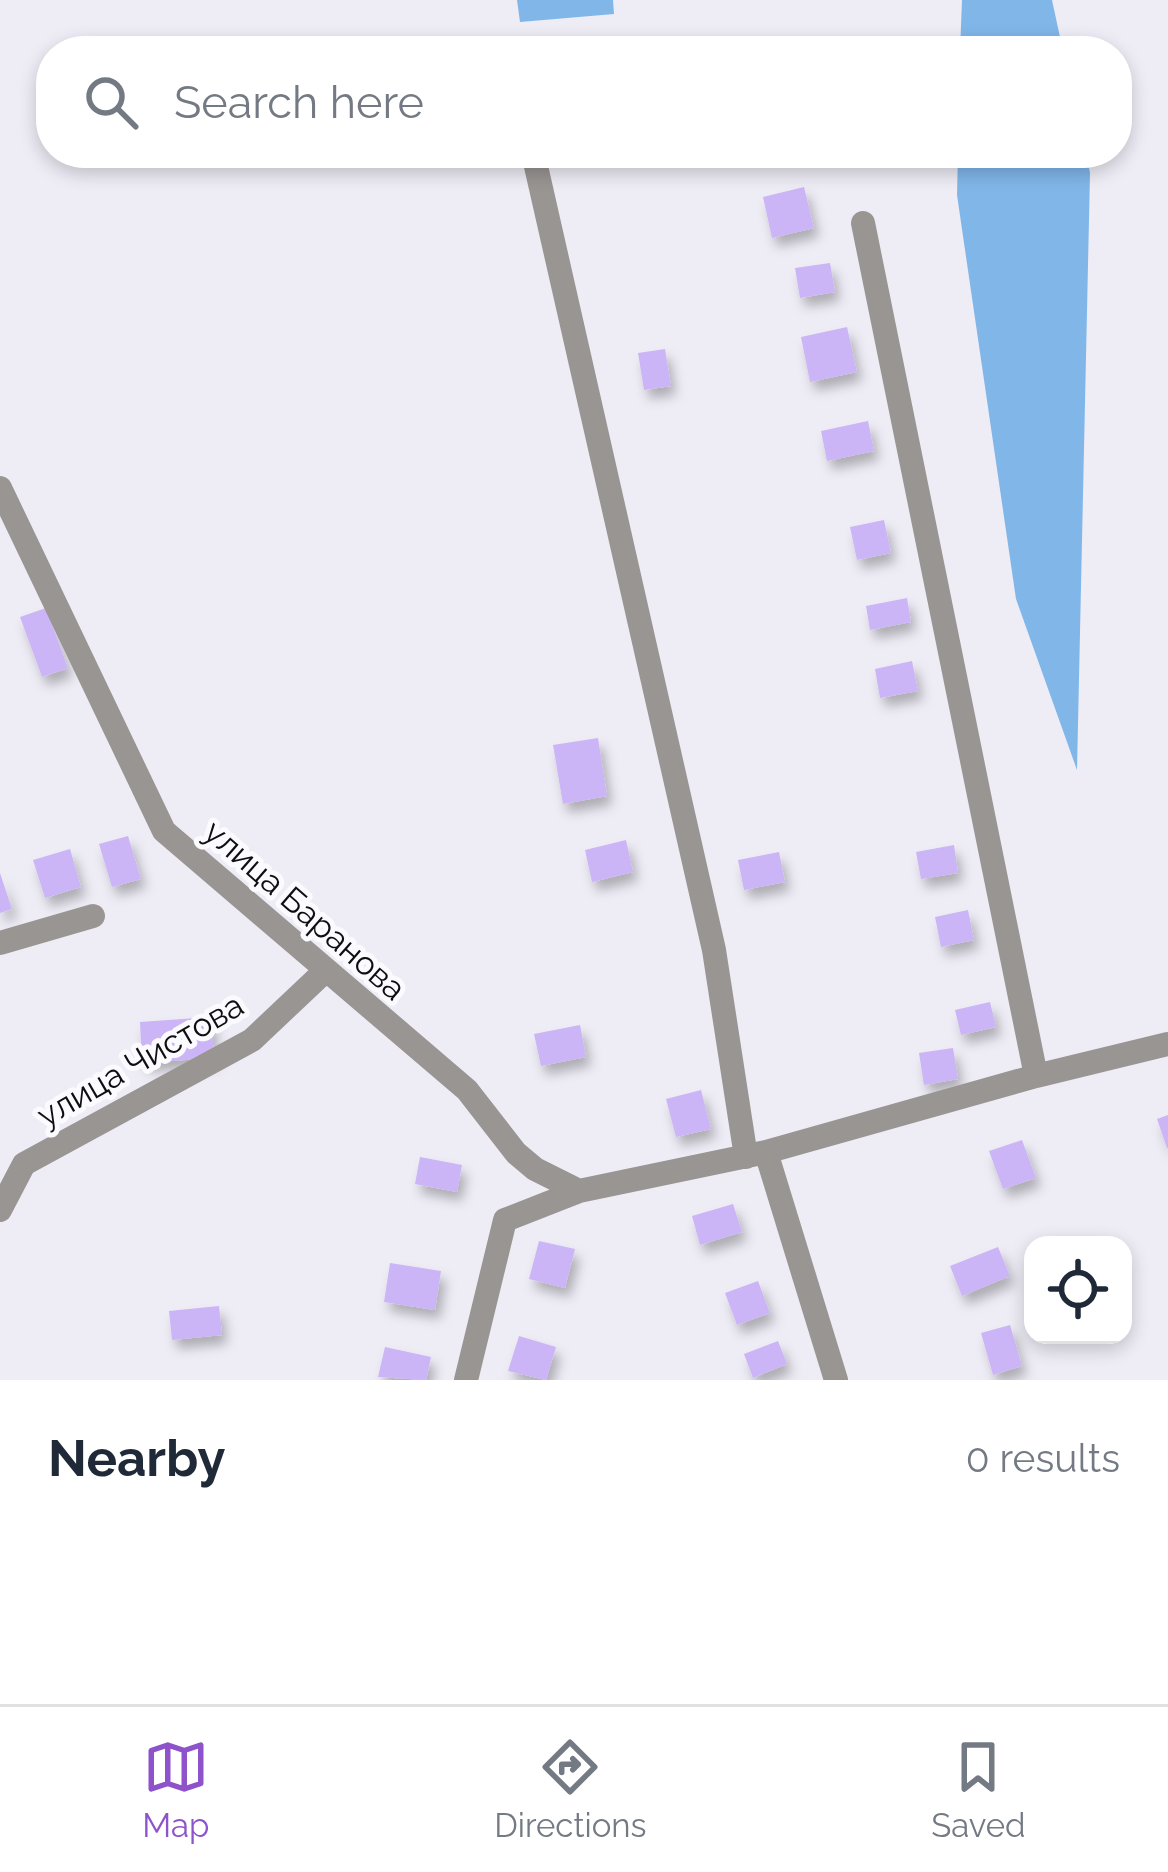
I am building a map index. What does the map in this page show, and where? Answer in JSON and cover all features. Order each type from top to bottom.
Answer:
[{"type":"street","points":[[536,168],[756,1155],[836,1380]]},
{"type":"street","points":[[863,223],[1036,1076]]},
{"type":"street","name":"улица Баранова","points":[[0,488],[164,831],[467,1090],[516,1153],[535,1169],[579,1191]]},
{"type":"street","points":[[0,943],[93,916]]},
{"type":"street","name":"улица Чистова","points":[[0,1210],[24,1164],[252,1040],[325,972]]},
{"type":"street","points":[[466,1380],[505,1220],[579,1191],[756,1155],[1168,1044]]},
{"type":"water","points":[[517,0],[613,0],[614,14],[520,22]]},
{"type":"water","points":[[962,0],[1052,0],[1060,36],[961,36]]},
{"type":"water","points":[[958,168],[1089,168],[1077,770],[1016,599],[957,195]]},
{"type":"building","points":[[804,187],[814,228],[772,238],[763,197]]},
{"type":"building","points":[[830,263],[835,292],[800,298],[795,268]]},
{"type":"building","points":[[847,327],[857,372],[810,382],[801,337]]},
{"type":"building","points":[[665,349],[671,386],[644,390],[638,353]]},
{"type":"building","points":[[868,421],[874,451],[827,461],[821,431]]},
{"type":"building","points":[[884,520],[891,553],[857,560],[850,527]]},
{"type":"building","points":[[907,598],[911,622],[870,630],[866,606]]},
{"type":"building","points":[[46,608],[68,668],[42,677],[20,617]]},
{"type":"building","points":[[912,661],[918,691],[880,698],[875,669]]},
{"type":"building","points":[[598,738],[607,796],[563,804],[553,745]]},
{"type":"building","points":[[128,836],[141,879],[112,887],[99,844]]},
{"type":"building","points":[[626,840],[633,872],[592,882],[585,850]]},
{"type":"building","points":[[954,845],[958,873],[921,879],[916,852]]},
{"type":"building","points":[[70,849],[81,887],[45,898],[33,860]]},
{"type":"building","points":[[779,852],[785,882],[744,890],[738,860]]},
{"type":"building","points":[[0,873],[12,909],[0,913]]},
{"type":"building","points":[[968,910],[974,940],[941,947],[935,917]]},
{"type":"building","points":[[990,1002],[996,1027],[961,1035],[955,1010]]},
{"type":"building","points":[[211,1017],[214,1058],[142,1063],[140,1022]]},
{"type":"building","points":[[580,1025],[586,1057],[541,1066],[534,1034]]},
{"type":"building","points":[[953,1048],[958,1079],[924,1085],[919,1053]]},
{"type":"building","points":[[701,1090],[711,1129],[676,1137],[666,1099]]},
{"type":"building","points":[[1168,1115],[1168,1148],[1167,1148],[1157,1119]]},
{"type":"building","points":[[1022,1140],[1036,1178],[1003,1189],[989,1151]]},
{"type":"building","points":[[420,1157],[462,1165],[457,1192],[415,1184]]},
{"type":"building","points":[[733,1204],[742,1232],[700,1245],[692,1216]]},
{"type":"building","points":[[539,1241],[575,1249],[565,1288],[529,1279]]},
{"type":"building","points":[[998,1247],[1010,1276],[962,1296],[950,1266]]},
{"type":"building","points":[[390,1263],[441,1271],[435,1310],[384,1302]]},
{"type":"building","points":[[758,1281],[770,1313],[737,1325],[725,1293]]},
{"type":"building","points":[[219,1306],[222,1335],[172,1340],[169,1311]]},
{"type":"building","points":[[1010,1325],[1022,1366],[993,1375],[981,1333]]},
{"type":"building","points":[[519,1336],[556,1347],[546,1380],[508,1371]]},
{"type":"building","points":[[778,1341],[787,1364],[753,1378],[744,1354]]},
{"type":"building","points":[[385,1347],[431,1357],[426,1380],[378,1377]]}]
